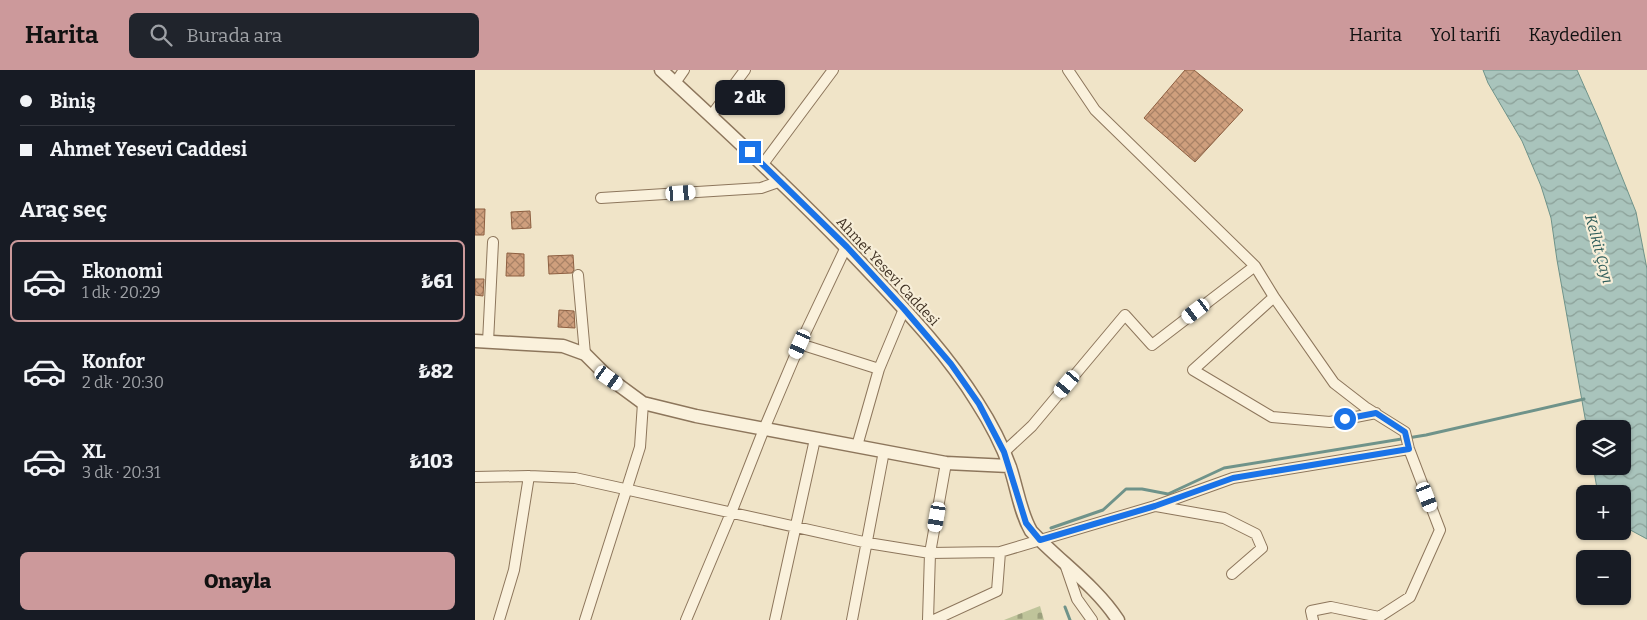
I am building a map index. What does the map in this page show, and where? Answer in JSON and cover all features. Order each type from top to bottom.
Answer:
[{"type":"street","name":"Ahmet Yesevi Caddesi","points":[[661,70],[781,181],[847,247],[951,364],[969,390],[1004,452],[1026,523],[1040,540],[1101,596],[1118,620]]},
{"type":"street","points":[[675,83],[684,70]]},
{"type":"street","points":[[711,116],[745,70]]},
{"type":"street","points":[[763,164],[833,70]]},
{"type":"street","points":[[1068,70],[1095,110],[1255,266],[1274,297],[1335,383],[1365,407],[1405,432],[1408,446],[1440,530],[1410,597],[1379,617],[1331,607],[1311,611],[1313,620]]},
{"type":"street","points":[[601,198],[761,188],[781,181]]},
{"type":"street","points":[[493,242],[481,342],[563,346],[585,354],[609,378],[643,402],[696,416],[946,462],[1009,466]]},
{"type":"street","points":[[686,620],[800,344],[847,247]]},
{"type":"street","points":[[1004,452],[1032,426],[1125,315],[1151,345],[1255,266]]},
{"type":"street","points":[[578,275],[585,354]]},
{"type":"street","points":[[1274,297],[1193,370],[1271,417],[1329,422],[1376,413]]},
{"type":"street","points":[[857,446],[879,369],[904,309]]},
{"type":"street","points":[[800,344],[879,369]]},
{"type":"street","points":[[585,620],[640,446],[643,402]]},
{"type":"street","points":[[775,620],[815,439]]},
{"type":"street","points":[[475,477],[529,476],[575,478],[868,543],[930,553],[1000,552],[1155,506],[1233,478],[1408,446]]},
{"type":"street","points":[[852,620],[885,451]]},
{"type":"street","points":[[929,620],[930,553],[946,462]]},
{"type":"street","points":[[499,620],[514,570],[529,476]]},
{"type":"street","points":[[1155,506],[1224,518],[1256,534],[1262,548],[1232,574]]},
{"type":"street","points":[[934,620],[997,591],[1000,552]]},
{"type":"street","points":[[1065,563],[1077,599],[1092,620]]},
{"type":"green space","points":[[1040,606],[1044,620],[1004,620]]},
{"type":"water","name":"Kelkit Çayı","points":[[1483,70],[1577,70],[1636,212],[1647,269],[1647,539],[1631,530],[1631,485],[1596,485],[1595,475],[1631,475],[1631,420],[1585,420],[1551,218],[1541,186],[1522,141],[1488,83]]},
{"type":"building","points":[[1185,70],[1194,70],[1243,110],[1195,162],[1144,118]]},
{"type":"building","points":[[475,209],[485,209],[484,235],[475,235]]},
{"type":"building","points":[[530,211],[531,228],[512,229],[511,212]]},
{"type":"building","points":[[507,253],[524,254],[524,276],[506,276]]},
{"type":"building","points":[[573,255],[574,270],[572,273],[549,274],[548,256]]},
{"type":"building","points":[[475,279],[484,279],[483,296],[475,295]]},
{"type":"building","points":[[559,310],[574,311],[575,328],[558,327]]},
{"type":"waterway","points":[[1051,528],[1103,510],[1126,489],[1142,489],[1168,494],[1224,468],[1426,435],[1584,399]]},
{"type":"waterway","points":[[1065,607],[1070,620]]},
{"type":"route","points":[[750,152],[847,247],[951,364],[989,422],[1004,452],[1026,523],[1040,540],[1155,506],[1233,478],[1409,449],[1405,432],[1376,413],[1345,419]]}]
